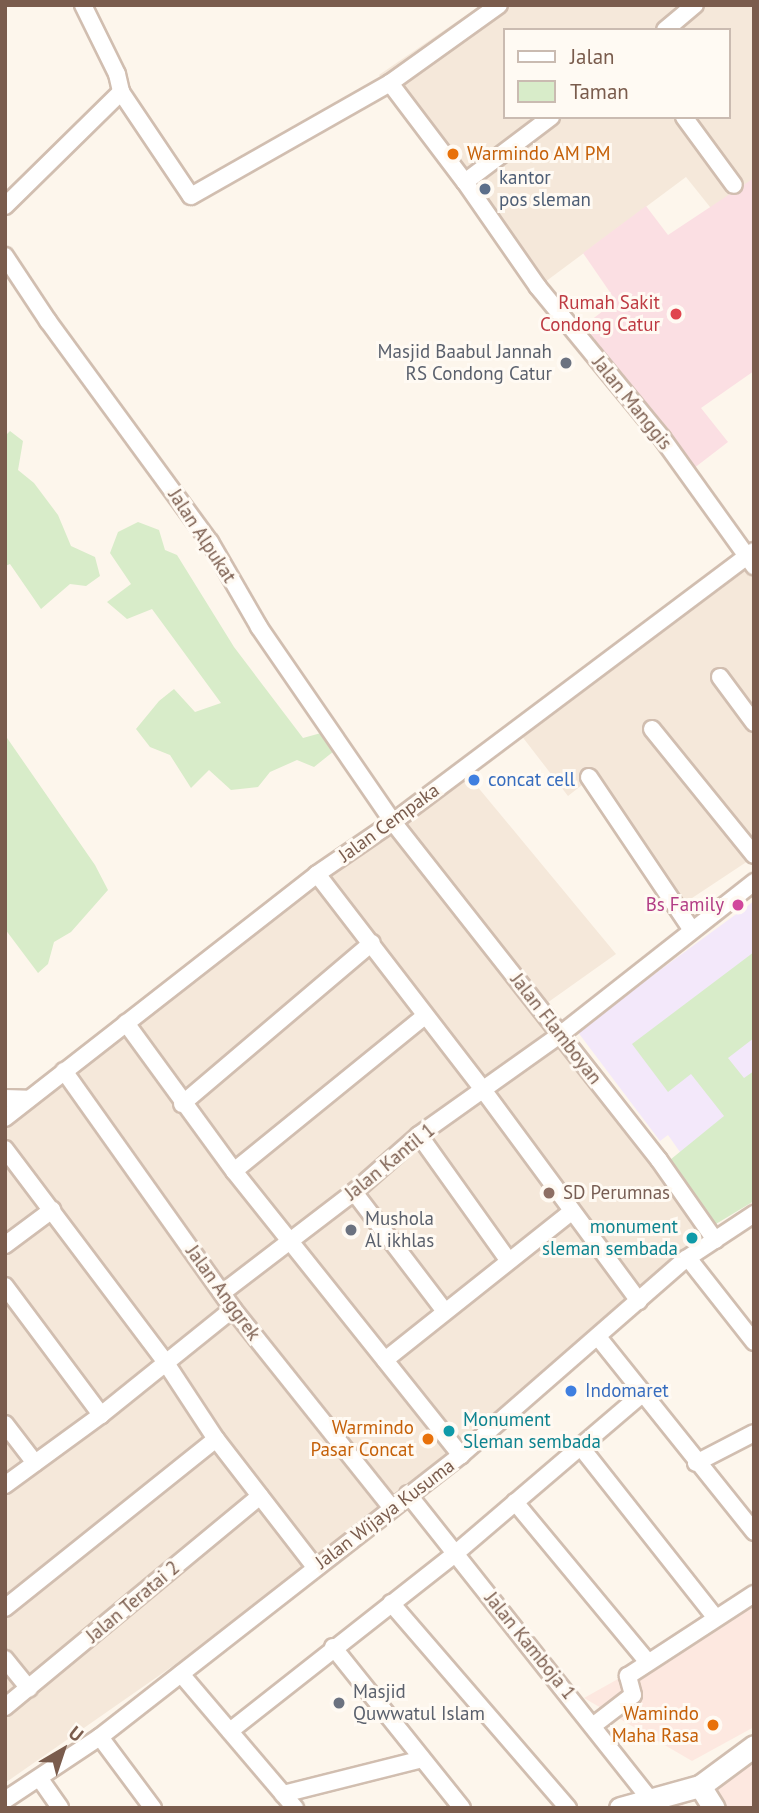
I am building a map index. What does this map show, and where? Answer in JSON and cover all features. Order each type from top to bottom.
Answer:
[{"type":"main road","points":[[620,1808],[700,1786],[754,1746]]},
{"type":"main road","points":[[700,1786],[714,1808]]},
{"type":"street","points":[[83,5],[117,74],[121,92],[191,196],[390,83],[499,5]]},
{"type":"street","points":[[667,28],[695,5]]},
{"type":"street","name":"Jalan Manggis","points":[[390,83],[465,182],[538,287],[662,438],[752,558]]},
{"type":"street","points":[[5,206],[121,92]]},
{"type":"street","points":[[465,182],[548,119]]},
{"type":"street","points":[[685,119],[734,185]]},
{"type":"street","name":"Jalan Alpukat","points":[[5,256],[48,321],[209,542],[259,627],[393,822]]},
{"type":"street","name":"Jalan Cempaka","points":[[5,1118],[17,1098],[64,1071],[317,874],[393,822],[752,558]]},
{"type":"street","points":[[720,677],[754,723]]},
{"type":"street","points":[[652,729],[754,855]]},
{"type":"street","points":[[589,777],[692,930]]},
{"type":"street","name":"Jalan Flamboyan","points":[[393,822],[659,1160],[715,1240]]},
{"type":"street","points":[[317,874],[484,1091],[639,1301]]},
{"type":"street","name":"Jalan Kantil 1","points":[[222,1293],[354,1192],[419,1135],[561,1034],[754,882]]},
{"type":"street","points":[[182,1104],[372,943]]},
{"type":"street","points":[[234,1171],[334,1093],[425,1016]]},
{"type":"street","points":[[126,1023],[182,1104],[461,1455]]},
{"type":"street","name":"Jalan Anggrek","points":[[64,1071],[233,1308],[391,1507]]},
{"type":"street","points":[[419,1135],[508,1260]]},
{"type":"street","points":[[5,1149],[166,1363],[216,1439],[315,1567]]},
{"type":"street","points":[[354,1192],[444,1310]]},
{"type":"street","points":[[5,1245],[52,1210]]},
{"type":"street","points":[[385,1360],[444,1310],[572,1211]]},
{"type":"street","name":"Jalan Wijaya Kusuma","points":[[5,1800],[100,1737],[391,1507],[461,1455],[688,1258],[754,1214]]},
{"type":"street","points":[[688,1258],[754,1342]]},
{"type":"street","points":[[5,1286],[101,1415]]},
{"type":"street","points":[[5,1485],[101,1415],[233,1308]]},
{"type":"street","points":[[598,1337],[696,1463],[748,1515],[754,1532]]},
{"type":"street","points":[[230,1731],[333,1647],[456,1553],[642,1394]]},
{"type":"street","points":[[5,1424],[35,1463]]},
{"type":"street","points":[[696,1463],[754,1433]]},
{"type":"street","points":[[5,1608],[216,1439]]},
{"type":"street","points":[[580,1446],[716,1618]]},
{"type":"street","name":"Jalan Kamboja 1","points":[[408,1494],[650,1798]]},
{"type":"street","name":"Jalan Teratai 2","points":[[5,1707],[260,1496]]},
{"type":"street","points":[[514,1502],[648,1662]]},
{"type":"street","points":[[594,1725],[633,1695],[627,1678],[754,1594]]},
{"type":"street","points":[[391,1603],[568,1808]]},
{"type":"street","points":[[333,1647],[462,1808]]},
{"type":"street","points":[[5,1659],[29,1689]]},
{"type":"street","points":[[181,1674],[295,1808]]},
{"type":"street","points":[[100,1737],[153,1808]]},
{"type":"street","points":[[284,1794],[422,1759]]},
{"type":"street","points":[[40,1779],[60,1808]]},
{"type":"shaded area","points":[[481,5],[754,5],[754,262],[686,177],[545,282],[379,75]]},
{"type":"shaded area","name":"Rumah Sakit Condong Catur","points":[[754,178],[754,371],[701,408],[728,442],[689,472],[582,327],[616,301],[583,253],[646,206],[668,235]]},
{"type":"shaded area","points":[[754,549],[754,857],[677,908],[587,781],[568,796],[514,726]]},
{"type":"shaded area","points":[[457,762],[616,954],[540,1008],[711,1238],[315,1567],[5,1783],[5,1115]]},
{"type":"shaded area","points":[[754,901],[754,1201],[680,1152],[668,1135],[660,1141],[577,1031]]},
{"type":"shaded area","points":[[754,1603],[754,1727],[692,1761],[584,1698]]},
{"type":"shaded area","points":[[754,1748],[754,1808],[711,1808],[700,1792],[680,1808],[633,1808]]},
{"type":"green space","points":[[10,431],[23,441],[18,470],[34,483],[58,515],[71,546],[95,557],[100,576],[86,586],[70,584],[41,609],[10,564],[5,566],[5,436]]},
{"type":"green space","points":[[138,522],[159,530],[165,550],[177,555],[234,647],[303,738],[321,733],[334,751],[314,767],[297,760],[270,772],[258,787],[231,790],[209,770],[191,788],[170,755],[150,747],[136,729],[159,701],[174,689],[195,712],[221,703],[152,609],[127,619],[107,602],[131,584],[110,553],[118,532]]},
{"type":"green space","points":[[5,735],[95,865],[108,890],[71,932],[54,942],[48,964],[38,973],[5,929]]},
{"type":"green space","points":[[754,952],[754,1038],[728,1058],[744,1078],[754,1071],[754,1201],[711,1227],[665,1164],[724,1116],[691,1074],[668,1092],[632,1044]]},
{"type":"place","name":"Warmindo AM PM","points":[[453,154]]},
{"type":"place","name":"kantor pos sleman","points":[[485,189]]},
{"type":"place","name":"Rumah Sakit Condong Catur","points":[[676,314]]},
{"type":"place","name":"Masjid Baabul Jannah RS Condong Catur","points":[[566,363]]},
{"type":"place","name":"concat cell","points":[[474,780]]},
{"type":"place","name":"Bs Family","points":[[738,905]]},
{"type":"place","name":"SD Perumnas","points":[[549,1193]]},
{"type":"place","name":"Mushola Al ikhlas","points":[[351,1230]]},
{"type":"place","name":"monument sleman sembada","points":[[692,1238]]},
{"type":"place","name":"Indomaret","points":[[571,1391]]},
{"type":"place","name":"Monument Sleman sembada","points":[[449,1431]]},
{"type":"place","name":"Warmindo Pasar Concat","points":[[428,1439]]},
{"type":"place","name":"Masjid Quwwatul Islam","points":[[339,1703]]},
{"type":"place","name":"Wamindo Maha Rasa","points":[[713,1725]]}]
